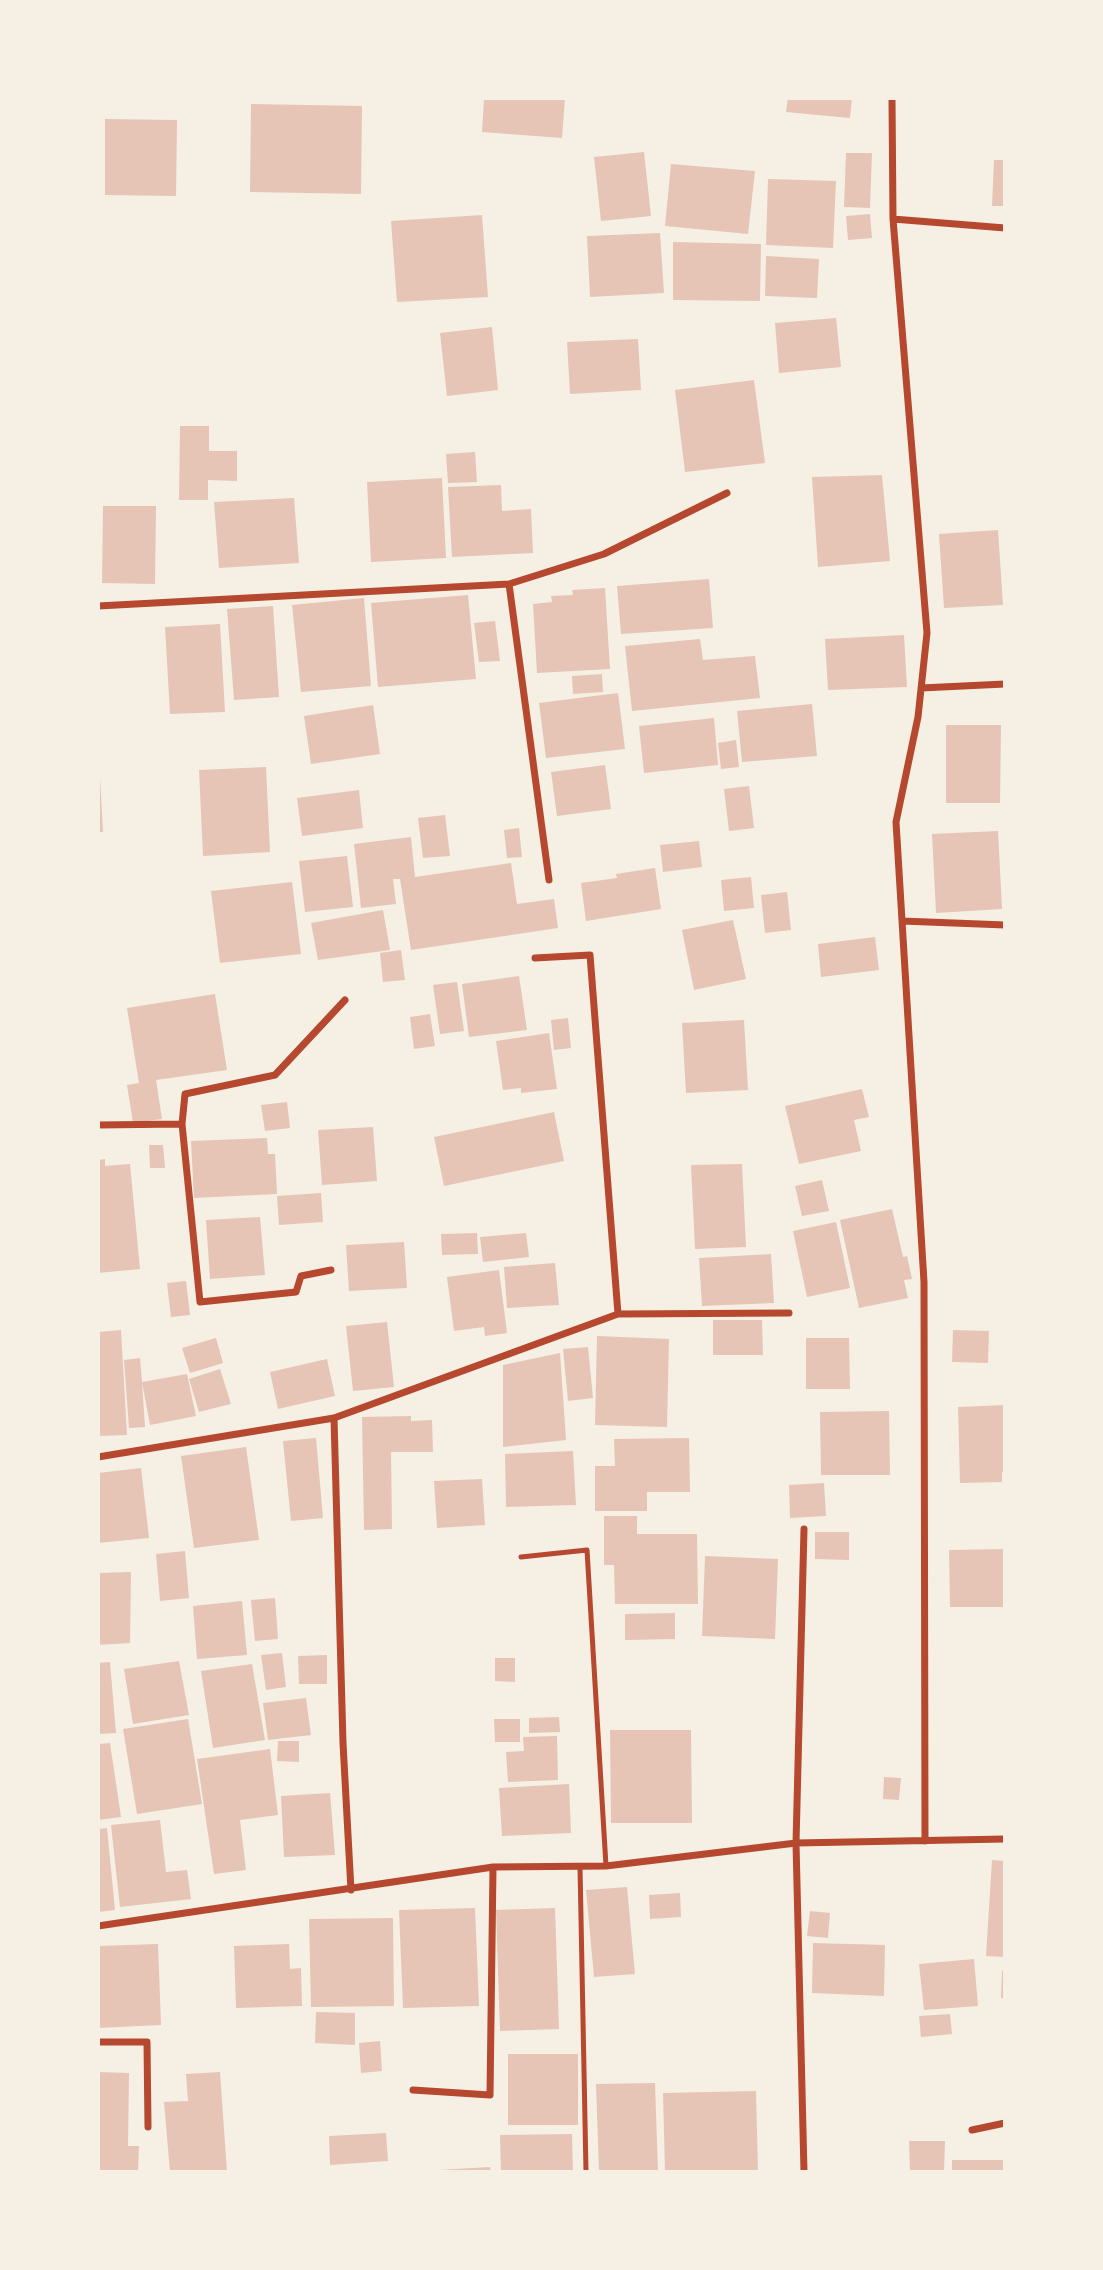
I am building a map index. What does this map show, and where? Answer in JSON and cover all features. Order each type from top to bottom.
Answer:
[{"type":"street","points":[[892,98],[893,219],[928,633],[918,717],[896,822],[924,1282],[925,1841]]},
{"type":"street","points":[[893,219],[1005,228]]},
{"type":"street","points":[[98,606],[509,584],[604,554],[727,493]]},
{"type":"street","points":[[509,584],[549,880]]},
{"type":"street","points":[[921,688],[1005,684]]},
{"type":"street","points":[[902,922],[1005,925]]},
{"type":"street","points":[[534,958],[590,955],[618,1314]]},
{"type":"street","points":[[331,1270],[301,1276],[296,1292],[200,1302],[182,1124],[185,1094],[275,1075],[345,1000]]},
{"type":"street","points":[[98,1125],[182,1124]]},
{"type":"street","points":[[98,1457],[334,1418],[618,1314],[789,1313]]},
{"type":"street","points":[[334,1418],[343,1743],[351,1890]]},
{"type":"street","points":[[804,1530],[796,1843],[804,2172]]},
{"type":"street","points":[[98,1926],[493,1867],[606,1866],[796,1843],[1005,1839]]},
{"type":"street","points":[[413,2090],[490,2095],[493,1867]]},
{"type":"street","points":[[98,2042],[147,2042],[148,2127]]},
{"type":"street","points":[[972,2130],[1005,2123]]},
{"type":"lane","points":[[521,1557],[587,1550],[606,1866]]},
{"type":"lane","points":[[580,1867],[586,2172]]},
{"type":"building","points":[[484,98],[565,98],[562,138],[482,132]]},
{"type":"building","points":[[788,98],[852,98],[850,118],[786,112]]},
{"type":"building","points":[[251,104],[362,106],[361,194],[250,192]]},
{"type":"building","points":[[105,119],[177,120],[176,196],[105,195]]},
{"type":"building","points":[[644,152],[651,216],[601,221],[594,157]]},
{"type":"building","points":[[846,153],[872,153],[870,208],[844,207]]},
{"type":"building","points":[[994,160],[1005,160],[1005,206],[992,206]]},
{"type":"building","points":[[671,164],[755,171],[748,234],[665,226]]},
{"type":"building","points":[[768,179],[836,181],[833,248],[766,245]]},
{"type":"building","points":[[870,214],[872,238],[848,240],[846,216]]},
{"type":"building","points":[[482,215],[488,297],[397,302],[391,221]]},
{"type":"building","points":[[660,233],[664,293],[590,297],[587,236]]},
{"type":"building","points":[[673,242],[761,244],[760,301],[673,300]]},
{"type":"building","points":[[766,256],[819,259],[817,298],[765,296]]},
{"type":"building","points":[[836,318],[841,367],[779,373],[775,323]]},
{"type":"building","points":[[492,327],[498,390],[447,396],[440,333]]},
{"type":"building","points":[[638,339],[641,390],[570,394],[567,342]]},
{"type":"building","points":[[754,380],[765,463],[685,472],[675,390]]},
{"type":"building","points":[[180,426],[209,426],[209,451],[237,451],[237,481],[208,480],[208,500],[179,500]]},
{"type":"building","points":[[475,452],[477,482],[448,483],[446,454]]},
{"type":"building","points":[[882,475],[890,561],[818,567],[812,477]]},
{"type":"building","points":[[442,478],[446,558],[371,562],[367,482]]},
{"type":"building","points":[[501,485],[502,511],[531,509],[533,553],[452,557],[448,487]]},
{"type":"building","points":[[294,498],[299,563],[219,568],[214,502]]},
{"type":"building","points":[[103,506],[156,506],[155,584],[102,583]]},
{"type":"building","points":[[998,530],[1003,605],[944,608],[939,534]]},
{"type":"building","points":[[709,579],[713,628],[621,634],[617,586]]},
{"type":"building","points":[[605,588],[610,669],[537,673],[533,604],[552,602],[551,596],[573,595],[572,590]]},
{"type":"building","points":[[468,595],[476,679],[378,687],[371,603]]},
{"type":"building","points":[[364,598],[371,686],[301,692],[292,605]]},
{"type":"building","points":[[273,606],[279,697],[234,700],[227,609]]},
{"type":"building","points":[[495,621],[500,661],[479,662],[474,623]]},
{"type":"building","points":[[220,624],[225,712],[170,714],[165,627]]},
{"type":"building","points":[[904,635],[907,687],[828,690],[825,639]]},
{"type":"building","points":[[700,639],[703,660],[755,656],[760,698],[632,711],[625,646]]},
{"type":"building","points":[[602,674],[603,692],[573,694],[572,676]]},
{"type":"building","points":[[618,693],[625,749],[546,758],[539,703]]},
{"type":"building","points":[[812,704],[817,756],[742,762],[737,711]]},
{"type":"building","points":[[373,705],[380,754],[311,764],[304,716]]},
{"type":"building","points":[[714,718],[718,765],[644,773],[639,726]]},
{"type":"building","points":[[946,725],[1001,725],[1000,803],[946,803]]},
{"type":"building","points":[[736,740],[739,767],[721,769],[718,743]]},
{"type":"building","points":[[605,765],[611,809],[557,816],[551,772]]},
{"type":"building","points":[[266,767],[270,852],[203,856],[199,770]]},
{"type":"building","points":[[100,777],[103,832],[98,832]]},
{"type":"building","points":[[749,786],[754,828],[729,831],[724,789]]},
{"type":"building","points":[[359,790],[363,828],[302,836],[297,798]]},
{"type":"building","points":[[445,815],[450,856],[423,858],[418,818]]},
{"type":"building","points":[[519,828],[522,857],[507,858],[504,830]]},
{"type":"building","points":[[998,831],[1002,909],[936,913],[932,834]]},
{"type":"building","points":[[411,837],[415,877],[511,863],[517,904],[554,899],[558,928],[411,950],[400,879],[393,879],[396,904],[361,908],[354,844]]},
{"type":"building","points":[[699,841],[702,867],[663,872],[660,845]]},
{"type":"building","points":[[347,856],[353,907],[305,912],[299,861]]},
{"type":"building","points":[[655,868],[661,909],[586,921],[581,883],[617,878],[616,874]]},
{"type":"building","points":[[751,877],[754,908],[724,911],[721,880]]},
{"type":"building","points":[[292,882],[301,954],[220,963],[211,891]]},
{"type":"building","points":[[787,892],[791,930],[765,933],[761,895]]},
{"type":"building","points":[[383,910],[390,950],[318,960],[311,923]]},
{"type":"building","points":[[733,920],[746,979],[694,990],[682,930]]},
{"type":"building","points":[[875,937],[879,970],[821,977],[818,944]]},
{"type":"building","points":[[401,950],[405,980],[383,982],[380,953]]},
{"type":"building","points":[[519,976],[527,1030],[469,1037],[462,984]]},
{"type":"building","points":[[457,982],[464,1031],[440,1034],[433,985]]},
{"type":"building","points":[[215,994],[227,1070],[156,1080],[162,1119],[133,1123],[127,1085],[139,1083],[127,1008]]},
{"type":"building","points":[[430,1014],[435,1046],[414,1049],[410,1017]]},
{"type":"building","points":[[568,1018],[571,1048],[554,1050],[551,1020]]},
{"type":"building","points":[[744,1020],[748,1090],[686,1093],[682,1023]]},
{"type":"building","points":[[549,1033],[557,1089],[521,1093],[521,1088],[503,1090],[496,1041]]},
{"type":"building","points":[[862,1089],[869,1117],[854,1120],[861,1151],[799,1164],[785,1106]]},
{"type":"building","points":[[287,1102],[290,1128],[265,1131],[261,1105]]},
{"type":"building","points":[[554,1112],[564,1161],[444,1186],[434,1137]]},
{"type":"building","points":[[373,1127],[377,1181],[322,1185],[318,1130]]},
{"type":"building","points":[[267,1138],[268,1154],[275,1154],[277,1194],[194,1198],[191,1141]]},
{"type":"building","points":[[149,1145],[163,1145],[165,1168],[150,1168]]},
{"type":"building","points":[[105,1159],[105,1166],[130,1164],[140,1269],[98,1273],[98,1160]]},
{"type":"building","points":[[742,1164],[746,1247],[695,1249],[691,1165]]},
{"type":"building","points":[[822,1180],[829,1211],[802,1216],[795,1186]]},
{"type":"building","points":[[321,1193],[323,1222],[279,1225],[277,1196]]},
{"type":"building","points":[[892,1209],[903,1257],[907,1256],[912,1279],[904,1280],[908,1298],[859,1308],[840,1220]]},
{"type":"building","points":[[260,1217],[265,1275],[210,1279],[206,1220]]},
{"type":"building","points":[[836,1222],[850,1288],[807,1297],[793,1231]]},
{"type":"building","points":[[477,1233],[478,1254],[442,1255],[441,1234]]},
{"type":"building","points":[[526,1233],[529,1257],[483,1262],[480,1237]]},
{"type":"building","points":[[404,1242],[407,1288],[349,1291],[346,1245]]},
{"type":"building","points":[[771,1254],[774,1303],[702,1306],[699,1258]]},
{"type":"building","points":[[555,1263],[559,1305],[507,1308],[504,1267]]},
{"type":"building","points":[[499,1270],[507,1333],[485,1336],[484,1327],[454,1331],[447,1277]]},
{"type":"building","points":[[186,1281],[190,1315],[171,1317],[167,1283]]},
{"type":"building","points":[[713,1320],[762,1320],[763,1355],[713,1355]]},
{"type":"building","points":[[387,1322],[394,1387],[353,1391],[346,1326]]},
{"type":"building","points":[[121,1330],[127,1435],[98,1436],[98,1332]]},
{"type":"building","points":[[953,1330],[989,1331],[988,1363],[952,1362]]},
{"type":"building","points":[[597,1336],[669,1339],[667,1427],[595,1425]]},
{"type":"building","points":[[216,1338],[223,1363],[190,1373],[182,1348]]},
{"type":"building","points":[[806,1338],[849,1338],[850,1389],[806,1389]]},
{"type":"building","points":[[588,1347],[593,1398],[568,1401],[563,1349]]},
{"type":"building","points":[[560,1353],[566,1440],[503,1447],[503,1365]]},
{"type":"building","points":[[140,1358],[145,1427],[129,1428],[124,1360]]},
{"type":"building","points":[[327,1359],[335,1396],[278,1409],[270,1372]]},
{"type":"building","points":[[220,1369],[231,1404],[199,1412],[189,1379]]},
{"type":"building","points":[[187,1374],[196,1416],[150,1425],[142,1382]]},
{"type":"building","points":[[1005,1405],[1005,1472],[1002,1472],[1002,1482],[960,1483],[958,1407]]},
{"type":"building","points":[[889,1411],[890,1475],[821,1475],[820,1412]]},
{"type":"building","points":[[411,1416],[411,1421],[432,1420],[433,1452],[391,1452],[392,1529],[364,1530],[362,1417]]},
{"type":"building","points":[[316,1438],[323,1518],[291,1521],[283,1441]]},
{"type":"building","points":[[689,1438],[690,1492],[647,1492],[647,1511],[595,1511],[595,1466],[615,1466],[614,1439]]},
{"type":"building","points":[[246,1447],[259,1540],[194,1548],[181,1456]]},
{"type":"building","points":[[573,1451],[576,1505],[506,1507],[505,1454]]},
{"type":"building","points":[[141,1468],[149,1538],[98,1543],[98,1473]]},
{"type":"building","points":[[482,1479],[485,1525],[437,1528],[434,1481]]},
{"type":"building","points":[[824,1483],[826,1516],[790,1518],[789,1485]]},
{"type":"building","points":[[604,1516],[637,1516],[637,1534],[697,1534],[698,1604],[615,1604],[614,1565],[604,1565]]},
{"type":"building","points":[[815,1532],[849,1532],[849,1560],[815,1559]]},
{"type":"building","points":[[1005,1549],[1005,1607],[950,1607],[949,1550]]},
{"type":"building","points":[[185,1551],[189,1598],[160,1601],[156,1554]]},
{"type":"building","points":[[705,1556],[778,1559],[775,1639],[702,1636]]},
{"type":"building","points":[[131,1572],[130,1643],[98,1645],[98,1573]]},
{"type":"building","points":[[275,1598],[278,1639],[255,1641],[251,1600]]},
{"type":"building","points":[[242,1601],[247,1655],[197,1659],[193,1606]]},
{"type":"building","points":[[675,1613],[675,1639],[625,1640],[625,1614]]},
{"type":"building","points":[[282,1653],[286,1687],[266,1690],[261,1655]]},
{"type":"building","points":[[327,1655],[327,1684],[299,1684],[298,1656]]},
{"type":"building","points":[[495,1658],[515,1658],[515,1682],[495,1681]]},
{"type":"building","points":[[179,1661],[189,1715],[133,1724],[124,1669]]},
{"type":"building","points":[[110,1662],[116,1733],[98,1734],[98,1663]]},
{"type":"building","points":[[252,1664],[265,1740],[213,1748],[201,1671]]},
{"type":"building","points":[[306,1698],[311,1735],[268,1740],[263,1703]]},
{"type":"building","points":[[559,1717],[560,1732],[529,1733],[529,1718]]},
{"type":"building","points":[[188,1719],[202,1804],[137,1814],[123,1729]]},
{"type":"building","points":[[494,1719],[520,1719],[520,1742],[495,1742]]},
{"type":"building","points":[[610,1730],[691,1730],[692,1823],[611,1823]]},
{"type":"building","points":[[557,1736],[558,1780],[508,1782],[506,1752],[524,1751],[523,1737]]},
{"type":"building","points":[[278,1741],[299,1741],[299,1762],[277,1761]]},
{"type":"building","points":[[110,1743],[121,1817],[98,1820],[98,1744]]},
{"type":"building","points":[[270,1749],[278,1815],[240,1820],[246,1870],[214,1874],[197,1759]]},
{"type":"building","points":[[884,1777],[901,1778],[899,1800],[883,1799]]},
{"type":"building","points":[[569,1784],[571,1833],[502,1836],[499,1788]]},
{"type":"building","points":[[330,1793],[335,1855],[284,1857],[281,1796]]},
{"type":"building","points":[[160,1820],[166,1872],[187,1870],[191,1899],[120,1907],[111,1825]]},
{"type":"building","points":[[107,1828],[115,1910],[98,1912],[98,1829]]},
{"type":"building","points":[[992,1860],[1005,1861],[1005,1957],[986,1956]]},
{"type":"building","points":[[627,1887],[635,1974],[594,1977],[586,1890]]},
{"type":"building","points":[[680,1893],[681,1917],[650,1919],[649,1895]]},
{"type":"building","points":[[475,1908],[479,2006],[403,2008],[399,1910]]},
{"type":"building","points":[[555,1908],[559,2029],[500,2031],[496,1910]]},
{"type":"building","points":[[810,1911],[830,1913],[828,1938],[807,1936]]},
{"type":"building","points":[[393,1918],[394,2006],[311,2007],[309,1919]]},
{"type":"building","points":[[813,1943],[885,1945],[884,1996],[812,1993]]},
{"type":"building","points":[[158,1944],[161,2025],[98,2028],[98,1946]]},
{"type":"building","points":[[289,1944],[290,1969],[301,1968],[302,2006],[236,2008],[234,1946]]},
{"type":"building","points":[[974,1959],[978,2006],[924,2010],[919,1964]]},
{"type":"building","points":[[1002,1971],[1005,1972],[1005,1999],[1001,1998]]},
{"type":"building","points":[[316,2012],[355,2013],[355,2045],[315,2043]]},
{"type":"building","points":[[950,2014],[952,2034],[921,2037],[919,2016]]},
{"type":"building","points":[[380,2041],[382,2071],[361,2073],[359,2043]]},
{"type":"building","points":[[508,2054],[578,2054],[578,2125],[508,2125]]},
{"type":"building","points":[[98,2072],[129,2073],[128,2146],[139,2146],[138,2172],[98,2172]]},
{"type":"building","points":[[220,2072],[227,2172],[170,2172],[164,2102],[188,2101],[186,2074]]},
{"type":"building","points":[[655,2083],[658,2172],[599,2172],[596,2084]]},
{"type":"building","points":[[756,2091],[758,2172],[665,2172],[663,2093]]},
{"type":"building","points":[[386,2133],[388,2161],[330,2165],[329,2136]]},
{"type":"building","points":[[572,2134],[573,2172],[501,2172],[500,2135]]},
{"type":"building","points":[[909,2141],[945,2141],[944,2172],[910,2172]]},
{"type":"building","points":[[952,2160],[1005,2160],[1005,2172],[952,2172]]},
{"type":"building","points":[[490,2167],[491,2172],[438,2170]]}]
